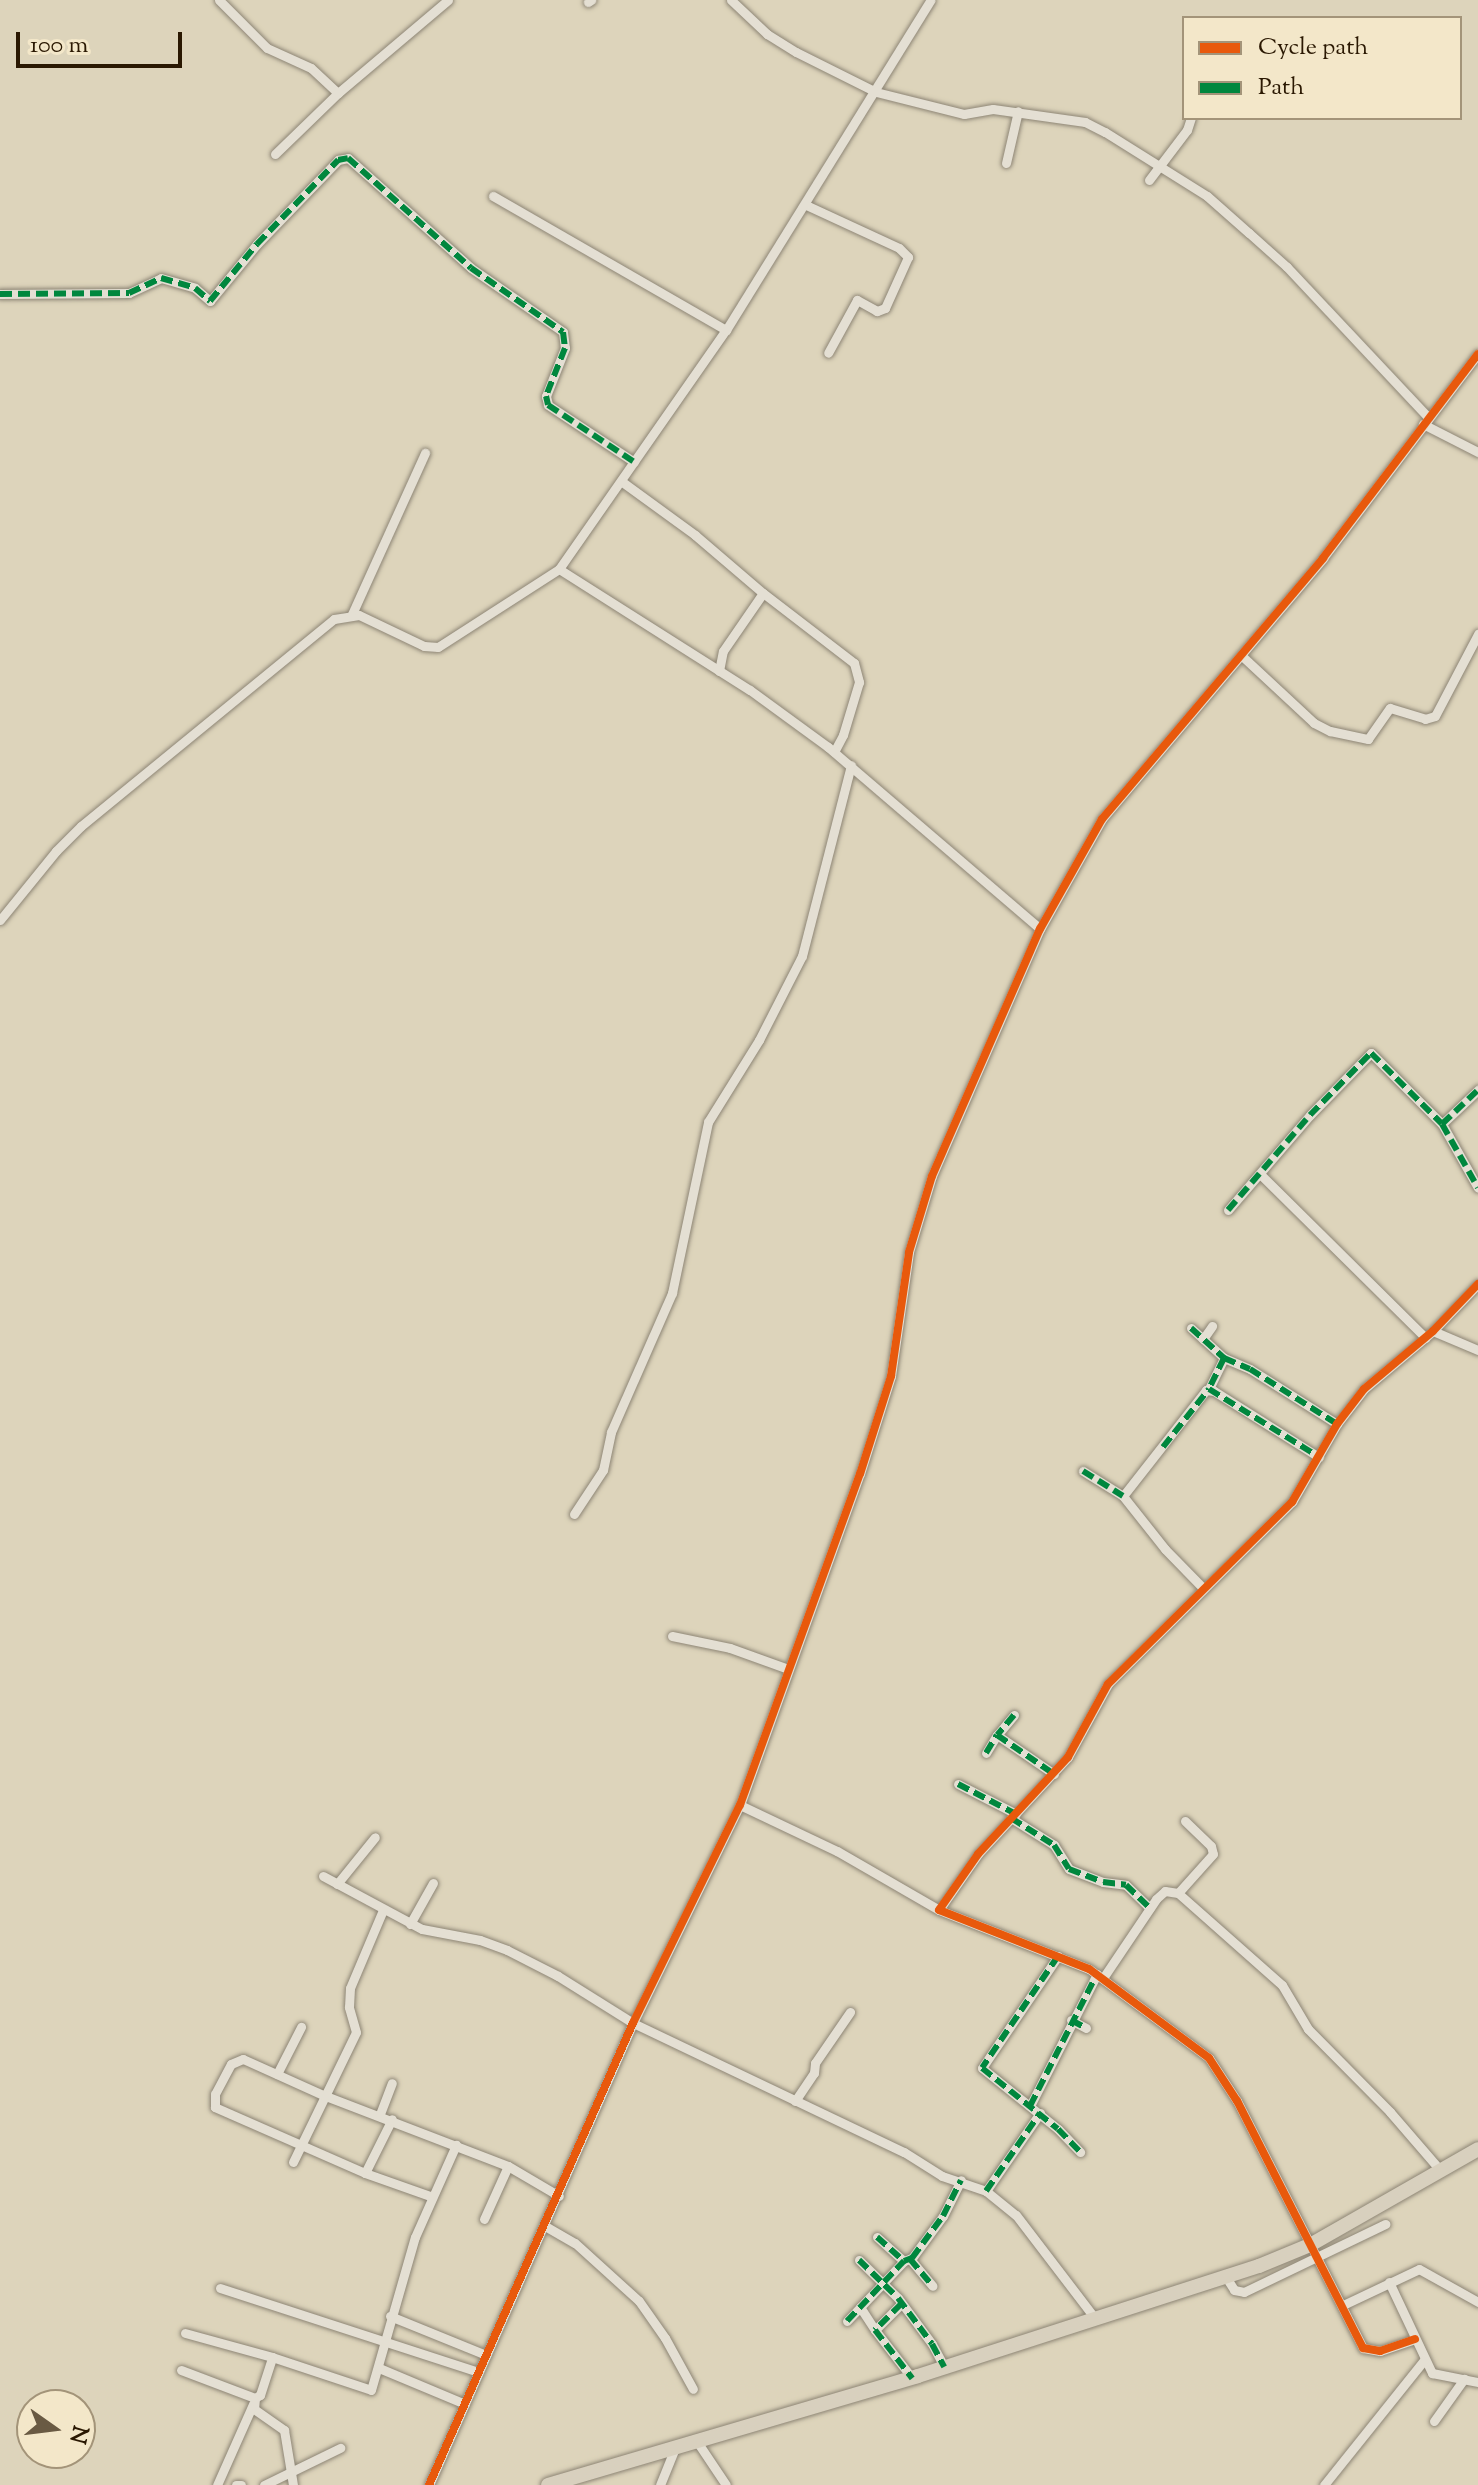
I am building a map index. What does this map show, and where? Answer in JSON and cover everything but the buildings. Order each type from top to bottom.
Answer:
[{"type":"main road","points":[[549,2485],[912,2378],[1226,2277],[1310,2245],[1478,2149]]},
{"type":"street","points":[[219,0],[267,48],[311,68],[338,93]]},
{"type":"street","points":[[275,154],[338,93],[448,0]]},
{"type":"street","points":[[731,0],[767,34],[876,92],[964,114],[993,109],[1085,122],[1207,196],[1287,267],[1426,420],[1478,452]]},
{"type":"street","points":[[0,920],[60,846],[91,818],[295,648],[338,616],[352,614],[424,646],[438,647],[559,569],[726,330],[931,0]]},
{"type":"street","points":[[1006,163],[1018,111]]},
{"type":"street","points":[[1149,180],[1187,130],[1190,120]]},
{"type":"street","points":[[0,294],[129,293],[161,278],[195,288],[210,301],[279,221],[338,160],[348,158],[471,268],[564,333],[565,348],[546,403],[634,462]]},
{"type":"street","points":[[493,196],[726,330]]},
{"type":"street","points":[[806,205],[899,248],[908,257],[884,309],[877,311],[857,300],[828,353]]},
{"type":"street","points":[[429,2485],[633,2023],[740,1805],[855,1486],[891,1376],[911,1247],[932,1176],[963,1099],[979,1070],[1040,929],[1102,819],[1323,558],[1478,354]]},
{"type":"street","points":[[352,614],[425,453]]},
{"type":"street","points":[[621,481],[695,535],[858,668],[853,705],[834,752]]},
{"type":"street","points":[[559,569],[719,671],[834,752],[1040,929]]},
{"type":"street","points":[[719,671],[723,651],[763,593]]},
{"type":"street","points":[[1242,656],[1314,723],[1330,731],[1368,739],[1390,708],[1425,719],[1435,716],[1478,634]]},
{"type":"street","points":[[574,1514],[604,1467],[611,1432],[672,1293],[708,1122],[759,1040],[802,956],[851,765]]},
{"type":"street","points":[[1228,1210],[1310,1115],[1371,1053],[1442,1124],[1478,1188]]},
{"type":"street","points":[[1442,1124],[1478,1090]]},
{"type":"street","points":[[1260,1174],[1429,1334],[1478,1350]]},
{"type":"street","points":[[939,1910],[978,1854],[1068,1757],[1104,1689],[1292,1502],[1337,1424],[1364,1389],[1429,1334],[1478,1284]]},
{"type":"street","points":[[1203,1339],[1212,1326]]},
{"type":"street","points":[[1191,1328],[1224,1358],[1250,1369],[1337,1424]]},
{"type":"street","points":[[1123,1496],[1209,1389],[1224,1358]]},
{"type":"street","points":[[1209,1389],[1319,1457]]},
{"type":"street","points":[[1083,1471],[1123,1496],[1165,1549],[1203,1588]]},
{"type":"street","points":[[672,1636],[730,1648],[788,1669]]},
{"type":"street","points":[[986,1753],[1014,1715]]},
{"type":"street","points":[[997,1735],[1054,1774]]},
{"type":"street","points":[[958,1784],[1047,1840],[1069,1869],[1103,1882],[1126,1885],[1150,1908]]},
{"type":"street","points":[[740,1805],[837,1851],[939,1910],[1058,1956],[1100,1976],[1217,2065],[1366,2350],[1380,2351],[1415,2339]]},
{"type":"street","points":[[1178,1893],[1213,1854],[1211,1846],[1185,1821]]},
{"type":"street","points":[[337,1884],[375,1837]]},
{"type":"street","points":[[323,1876],[410,1924],[480,1940],[507,1950],[558,1976],[633,2023],[747,2074],[795,2101],[904,2152],[942,2176],[986,2191],[1016,2215],[1094,2317]]},
{"type":"street","points":[[410,1924],[433,1883]]},
{"type":"street","points":[[1030,2106],[1071,2020],[1100,1976],[1163,1891],[1178,1893],[1282,1985],[1308,2029],[1390,2112],[1441,2171]]},
{"type":"street","points":[[293,2162],[356,2032],[349,2007],[350,1988],[383,1910]]},
{"type":"street","points":[[1058,1956],[983,2066],[983,2071],[1040,2113],[1080,2152]]},
{"type":"street","points":[[795,2101],[815,2072],[814,2064],[850,2012]]},
{"type":"street","points":[[1071,2020],[1086,2028]]},
{"type":"street","points":[[277,2074],[301,2027]]},
{"type":"street","points":[[430,2196],[365,2173],[215,2107],[213,2102],[231,2064],[237,2059],[323,2095],[380,2114],[508,2166],[559,2196]]},
{"type":"street","points":[[380,2114],[392,2083]]},
{"type":"street","points":[[986,2191],[1040,2113]]},
{"type":"street","points":[[365,2173],[392,2119]]},
{"type":"street","points":[[185,2333],[272,2357],[366,2391],[374,2386],[390,2316],[430,2196],[456,2145]]},
{"type":"street","points":[[484,2219],[508,2166]]},
{"type":"street","points":[[847,2321],[907,2260],[943,2216],[961,2180]]},
{"type":"street","points":[[1226,2277],[1234,2290],[1244,2292],[1385,2224]]},
{"type":"street","points":[[545,2226],[575,2243],[639,2301],[665,2338],[693,2389]]},
{"type":"street","points":[[877,2237],[907,2260],[933,2286]]},
{"type":"street","points":[[859,2260],[884,2282],[932,2344],[944,2367]]},
{"type":"street","points":[[1343,2305],[1419,2269],[1478,2302]]},
{"type":"street","points":[[1389,2282],[1433,2374],[1478,2382]]},
{"type":"street","points":[[220,2288],[384,2344],[478,2372]]},
{"type":"street","points":[[875,2330],[901,2304]]},
{"type":"street","points":[[860,2307],[912,2378]]},
{"type":"street","points":[[390,2316],[486,2355]]},
{"type":"street","points":[[217,2485],[254,2401],[260,2395],[272,2357]]},
{"type":"street","points":[[1324,2485],[1424,2360]]},
{"type":"street","points":[[379,2368],[465,2404]]},
{"type":"street","points":[[181,2370],[254,2401]]},
{"type":"street","points":[[1434,2421],[1464,2379]]},
{"type":"street","points":[[254,2401],[255,2410],[284,2430],[292,2480]]},
{"type":"street","points":[[698,2443],[726,2485]]},
{"type":"street","points":[[264,2485],[292,2480],[340,2448]]},
{"type":"street","points":[[660,2485],[674,2450]]},
{"type":"marked path","points":[[0,294],[129,293],[161,278],[195,288],[210,301],[257,244],[338,160],[348,158],[471,268],[563,332],[565,348],[546,396],[548,405],[634,462]]},
{"type":"marked path","points":[[1228,1210],[1310,1115],[1371,1053],[1442,1124],[1478,1188]]},
{"type":"marked path","points":[[1442,1124],[1478,1090]]},
{"type":"marked path","points":[[1191,1328],[1224,1358],[1209,1389]]},
{"type":"marked path","points":[[1224,1358],[1250,1369],[1337,1424]]},
{"type":"marked path","points":[[1163,1447],[1209,1389],[1319,1457]]},
{"type":"marked path","points":[[1083,1471],[1123,1496]]},
{"type":"marked path","points":[[1014,1715],[997,1735],[1054,1774]]},
{"type":"marked path","points":[[986,1753],[997,1735]]},
{"type":"marked path","points":[[958,1784],[1016,1814]]},
{"type":"marked path","points":[[1011,1818],[1054,1845],[1069,1869],[1103,1882],[1126,1885],[1150,1908]]},
{"type":"marked path","points":[[1058,1956],[982,2068],[1058,2129],[1080,2152]]},
{"type":"marked path","points":[[1030,2106],[1097,1974]]},
{"type":"marked path","points":[[1071,2020],[1086,2028]]},
{"type":"marked path","points":[[986,2191],[1040,2113]]},
{"type":"marked path","points":[[847,2321],[904,2261],[912,2258],[943,2216],[961,2180]]},
{"type":"marked path","points":[[877,2237],[904,2261]]},
{"type":"marked path","points":[[910,2259],[933,2286]]},
{"type":"marked path","points":[[859,2260],[898,2298],[932,2344],[944,2367]]},
{"type":"marked path","points":[[901,2304],[875,2330],[912,2378]]},
{"type":"cycle path","points":[[429,2485],[633,2023],[740,1805],[860,1474],[891,1376],[909,1252],[932,1176],[1040,929],[1102,819],[1323,558],[1478,354]]},
{"type":"cycle path","points":[[1415,2339],[1380,2351],[1363,2348],[1237,2101],[1209,2058],[1089,1969],[939,1910],[978,1854],[1068,1757],[1108,1684],[1292,1502],[1337,1424],[1364,1389],[1433,1331],[1478,1284]]}]
